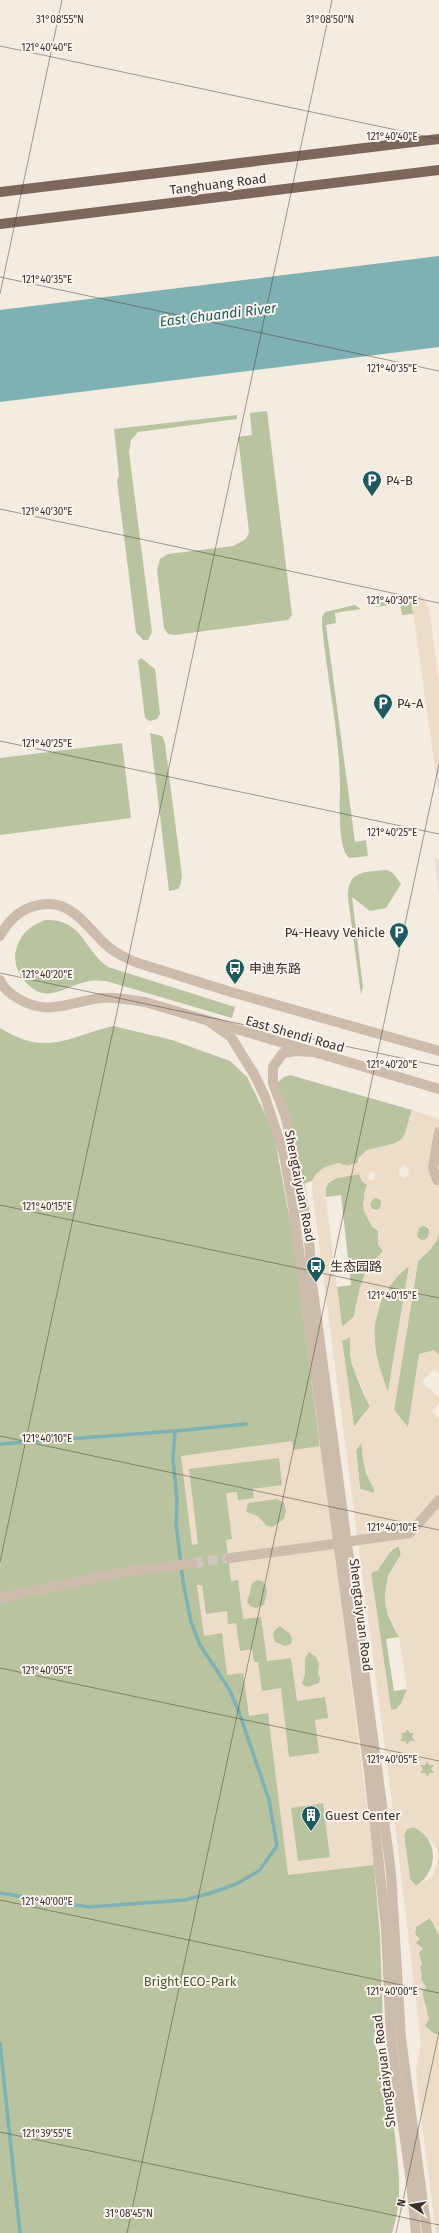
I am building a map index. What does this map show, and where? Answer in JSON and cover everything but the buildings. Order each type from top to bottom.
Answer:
[{"type":"main road","name":"Tanghuang Road","points":[[0,192],[439,140]]},
{"type":"main road","name":"Tanghuang Road","points":[[0,224],[439,170]]},
{"type":"street","name":"East Shendi Road","points":[[0,936],[5,926],[25,909],[40,904],[53,904],[66,908],[79,916],[105,944],[120,956],[157,969],[439,1051]]},
{"type":"street","name":"East Shendi Road","points":[[0,980],[13,996],[39,1008],[51,1008],[103,998],[122,998],[145,1002],[210,1023],[439,1090]]},
{"type":"street","name":"Shengtaiyuan Road","points":[[210,1023],[231,1037],[254,1074],[265,1097],[284,1155],[293,1206],[369,1772],[386,1929],[391,2040],[411,2182],[416,2233]]},
{"type":"street","name":"Shengtaiyuan Road","points":[[310,1052],[296,1051],[283,1053],[273,1067],[272,1075],[294,1151],[309,1239],[312,1283],[391,1872],[401,2038],[427,2233]]},
{"type":"street","points":[[437,1180],[433,1168],[439,1132]]},
{"type":"street","points":[[352,1542],[410,1533],[439,1500]]},
{"type":"street","points":[[230,1558],[334,1544]]},
{"type":"street","points":[[0,1598],[118,1573],[192,1563]]},
{"type":"green space","points":[[267,411],[292,615],[288,620],[175,635],[168,634],[164,628],[157,570],[160,559],[168,554],[233,546],[246,539],[249,532],[238,437],[252,435],[250,413]]},
{"type":"green space","points":[[237,415],[237,419],[138,432],[131,440],[129,452],[152,632],[148,640],[143,640],[136,632],[117,481],[119,475],[114,429]]},
{"type":"green space","points":[[411,598],[413,614],[402,615],[400,604],[375,607],[380,602]]},
{"type":"green space","points":[[355,605],[361,609],[335,613],[336,623],[326,625],[355,842],[366,840],[368,856],[350,858],[346,854],[341,836],[339,764],[324,645],[322,617],[325,612]]},
{"type":"green space","points":[[141,658],[155,669],[160,714],[157,719],[150,721],[145,718],[138,661]]},
{"type":"green space","points":[[150,733],[162,736],[165,744],[182,876],[178,889],[169,891]]},
{"type":"green space","points":[[122,743],[131,818],[0,835],[0,758]]},
{"type":"green space","points":[[387,870],[393,873],[401,884],[386,908],[370,911],[352,897],[363,987],[361,995],[348,889],[354,877],[359,874],[371,871]]},
{"type":"green space","points":[[45,920],[58,921],[75,929],[99,959],[108,967],[235,1007],[232,1018],[106,981],[90,981],[47,993],[31,988],[17,969],[15,954],[20,939],[26,931]]},
{"type":"green space","name":"Bright ECO-Park","points":[[113,1026],[172,1040],[230,1061],[247,1077],[273,1130],[292,1231],[374,1865],[380,1935],[383,2026],[374,2034],[376,2049],[384,2053],[386,2062],[399,2180],[398,2206],[392,2233],[0,2233],[0,1028],[16,1037],[44,1043],[70,1039]]},
{"type":"green space","points":[[290,1075],[412,1110],[405,1134],[401,1140],[393,1144],[376,1148],[358,1163],[347,1166],[338,1163],[316,1174],[312,1181],[303,1184],[277,1083],[284,1077]]},
{"type":"green space","points":[[359,1174],[362,1181],[367,1185],[364,1194],[378,1231],[378,1244],[383,1251],[372,1265],[360,1291],[354,1317],[342,1327],[337,1287],[351,1285],[341,1195],[326,1197],[326,1190],[327,1185],[335,1179]]},
{"type":"green space","points":[[374,1198],[378,1198],[382,1204],[378,1210],[374,1210],[370,1206],[370,1202]]},
{"type":"green space","points":[[423,1226],[428,1228],[430,1233],[428,1238],[423,1240],[418,1238],[416,1233],[418,1228]]},
{"type":"green space","points":[[439,1232],[439,1373],[420,1354],[408,1428],[394,1410],[418,1261],[434,1244]]},
{"type":"green space","points":[[409,1266],[388,1393],[377,1359],[375,1325],[378,1309],[384,1294],[395,1279]]},
{"type":"green space","points":[[350,1337],[351,1355],[355,1373],[370,1406],[354,1427],[342,1341]]},
{"type":"green space","points":[[362,1442],[365,1468],[374,1493],[360,1489],[356,1450]]},
{"type":"green space","points":[[399,1546],[401,1555],[389,1576],[385,1595],[389,1615],[399,1637],[386,1639],[394,1691],[407,1689],[401,1704],[396,1709],[391,1710],[371,1573],[379,1567],[394,1548]]},
{"type":"green space","points":[[407,1729],[415,1733],[415,1742],[408,1746],[400,1741],[402,1737],[401,1733]]},
{"type":"green space","points":[[427,1760],[434,1765],[434,1774],[428,1778],[420,1773],[420,1765]]},
{"type":"green space","points":[[413,1827],[422,1832],[428,1839],[433,1855],[429,1872],[424,1880],[416,1886],[410,1879],[404,1835],[407,1829]]},
{"type":"green space","points":[[430,1918],[439,1935],[439,2034],[434,2034],[425,2026],[427,2010],[422,1991],[426,1987],[421,1980],[415,1934],[416,1927]]},
{"type":"shaded area","points":[[421,596],[429,608],[439,682],[439,796],[411,598]]},
{"type":"shaded area","points":[[435,859],[439,859],[439,894]]},
{"type":"shaded area","points":[[412,1110],[439,1119],[437,1180],[439,1183],[439,1232],[438,1238],[431,1249],[418,1261],[394,1410],[408,1427],[419,1354],[434,1350],[439,1355],[439,1373],[434,1369],[422,1382],[439,1398],[439,1403],[432,1411],[439,1419],[439,1935],[430,1918],[416,1927],[415,1934],[420,1939],[416,1943],[423,1948],[419,1953],[422,1964],[420,1967],[422,1975],[421,1980],[426,1987],[422,1991],[429,2019],[425,2026],[434,2034],[439,2034],[439,2233],[436,2233],[417,2084],[416,2071],[421,2043],[397,1841],[312,1189],[312,1181],[316,1174],[323,1168],[338,1163],[347,1166],[358,1163],[358,1158],[367,1150],[393,1144],[401,1140],[405,1134]],"holes":[[[405,1165],[409,1170],[408,1176],[404,1178],[399,1175],[401,1166]],[[370,1171],[375,1174],[374,1181],[368,1179]],[[359,1174],[362,1181],[367,1185],[363,1204],[364,1211],[372,1227],[378,1231],[378,1244],[383,1251],[365,1273],[360,1287],[354,1317],[342,1327],[325,1191],[327,1183],[332,1179]],[[376,1197],[381,1200],[381,1203],[379,1210],[374,1212],[370,1203]],[[422,1226],[428,1226],[430,1229],[428,1237],[423,1241],[418,1239],[417,1236],[419,1228]],[[408,1266],[388,1392],[376,1357],[374,1328],[382,1297],[399,1274]],[[350,1337],[350,1356],[352,1365],[370,1406],[354,1427],[342,1341]],[[361,1442],[363,1459],[369,1480],[374,1489],[374,1493],[360,1489],[356,1450]],[[399,1546],[401,1555],[388,1575],[385,1602],[388,1616],[399,1637],[407,1689],[401,1704],[396,1709],[391,1710],[371,1573],[378,1570],[392,1548]],[[407,1729],[410,1733],[414,1733],[412,1737],[415,1741],[410,1741],[407,1745],[405,1741],[400,1741],[402,1737],[401,1733],[405,1733]],[[427,1761],[429,1765],[434,1765],[431,1769],[434,1773],[429,1773],[428,1777],[425,1773],[420,1773],[423,1769],[420,1765],[425,1765]],[[413,1827],[418,1829],[432,1842],[437,1849],[438,1859],[433,1875],[427,1880],[416,1886],[410,1879],[404,1835],[407,1829]]]},
{"type":"shaded area","points":[[292,1441],[293,1450],[321,1446],[374,1865],[288,1875],[268,1713],[249,1716],[243,1673],[227,1675],[222,1633],[204,1636],[197,1585],[202,1585],[206,1614],[227,1611],[228,1624],[236,1623],[240,1651],[252,1649],[254,1662],[258,1662],[262,1691],[281,1688],[289,1757],[319,1753],[315,1720],[328,1718],[325,1697],[297,1701],[291,1658],[267,1661],[261,1617],[243,1619],[238,1580],[231,1581],[226,1540],[232,1539],[226,1493],[237,1492],[238,1500],[254,1498],[253,1489],[282,1485],[279,1458],[189,1469],[198,1544],[192,1545],[181,1456]],"holes":[[[277,1499],[284,1503],[286,1511],[284,1519],[273,1527],[267,1526],[258,1516],[246,1512],[248,1503]],[[257,1580],[262,1581],[266,1586],[267,1592],[264,1605],[256,1608],[250,1606],[247,1602],[252,1584]],[[280,1626],[289,1633],[292,1638],[291,1644],[285,1646],[275,1642],[273,1634]],[[309,1652],[316,1657],[319,1663],[319,1683],[307,1687],[302,1684],[305,1674],[305,1658]],[[323,1803],[330,1857],[298,1861],[291,1808]]]},
{"type":"water","name":"East Chuandi River","points":[[439,256],[439,347],[0,402],[0,310]]},
{"type":"waterway","points":[[0,1444],[175,1431],[246,1424]]},
{"type":"waterway","points":[[0,1893],[89,1907],[185,1900],[236,1884],[259,1871],[277,1846],[269,1800],[239,1712],[229,1689],[200,1645],[191,1622],[183,1582],[176,1523],[177,1501],[173,1459],[175,1431]]},
{"type":"waterway","points":[[0,2043],[20,2233]]},
{"type":"tunnel","points":[[193,1563],[230,1558]]},
{"type":"place","name":"P4-B","points":[[372,497]]},
{"type":"place","name":"P4-A","points":[[383,720]]},
{"type":"place","name":"P4-Heavy Vehicle","points":[[399,949]]},
{"type":"place","name":"申迪东路","points":[[235,985]]},
{"type":"place","name":"生态园路","points":[[316,1283]]},
{"type":"place","name":"Guest Center","points":[[311,1832]]}]
